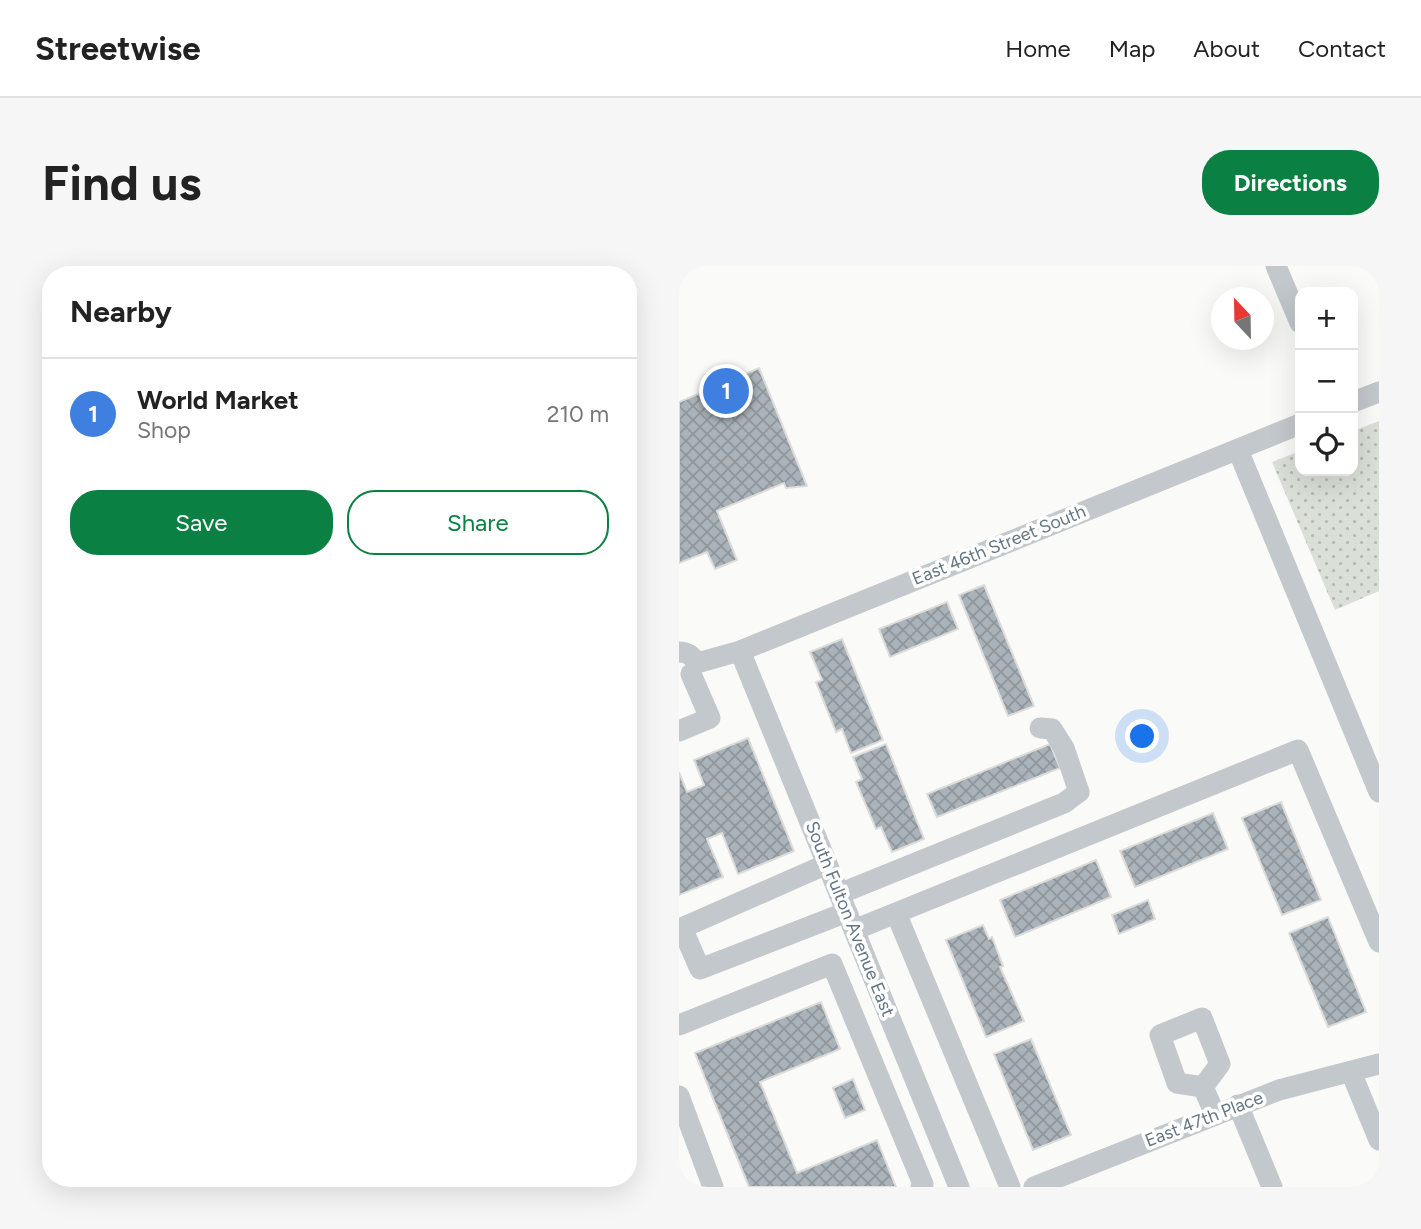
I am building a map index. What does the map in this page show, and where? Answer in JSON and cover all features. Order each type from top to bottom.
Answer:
[{"type":"street","points":[[1276,266],[1295,311]]},
{"type":"street","points":[[1358,400],[1379,392]]},
{"type":"street","name":"East 46th Street South","points":[[686,667],[740,651],[1295,426]]},
{"type":"street","points":[[1238,450],[1379,792]]},
{"type":"street","name":"South Fulton Avenue East","points":[[740,651],[960,1187]]},
{"type":"street","points":[[679,730],[710,718],[686,667]]},
{"type":"street","points":[[827,864],[683,928],[700,969],[847,912],[1064,803],[1079,792],[1058,737],[1052,729],[1040,728]]},
{"type":"street","points":[[847,912],[896,913],[1299,750],[1379,942]]},
{"type":"street","points":[[896,913],[1010,1187]]},
{"type":"street","points":[[834,968],[865,956]]},
{"type":"street","points":[[679,1026],[832,964],[919,1177],[947,1156]]},
{"type":"street","name":"East 47th Place","points":[[1034,1187],[1066,1181],[1215,1114],[1279,1090],[1379,1064]]},
{"type":"street","points":[[1351,1072],[1379,1140]]},
{"type":"street","points":[[1203,1087],[1215,1114]]},
{"type":"street","points":[[679,1096],[713,1187]]},
{"type":"street","points":[[1238,1105],[1272,1187]]},
{"type":"shaded area","points":[[1379,421],[1379,591],[1335,610],[1272,462],[1295,453],[1295,476],[1358,476],[1358,429]]},
{"type":"building","points":[[759,368],[807,486],[786,488],[784,483],[717,511],[737,560],[715,569],[707,552],[679,563],[679,402]]},
{"type":"building","points":[[984,585],[1034,706],[1008,716],[959,595]]},
{"type":"building","points":[[947,602],[958,629],[890,657],[879,629]]},
{"type":"building","points":[[842,639],[883,740],[851,753],[842,729],[836,732],[816,682],[822,680],[810,652]]},
{"type":"building","points":[[748,738],[794,851],[738,874],[722,833],[707,839],[723,877],[679,895],[679,772],[687,792],[704,785],[694,760]]},
{"type":"building","points":[[886,744],[924,839],[892,852],[881,827],[876,829],[856,782],[862,779],[853,757]]},
{"type":"building","points":[[1050,744],[1060,768],[937,817],[927,794]]},
{"type":"building","points":[[1281,802],[1321,900],[1282,915],[1242,818]]},
{"type":"building","points":[[1213,813],[1228,849],[1135,887],[1120,851]]},
{"type":"building","points":[[1096,860],[1111,897],[1015,937],[1000,900]]},
{"type":"building","points":[[1148,900],[1155,919],[1119,934],[1112,915]]},
{"type":"building","points":[[1328,917],[1366,1012],[1328,1027],[1289,933]]},
{"type":"building","points":[[983,925],[989,939],[992,937],[1003,966],[1000,967],[1024,1021],[986,1037],[946,940]]},
{"type":"building","points":[[821,1002],[840,1049],[760,1082],[797,1173],[877,1140],[896,1187],[749,1187],[714,1101],[695,1053]]},
{"type":"building","points":[[1031,1039],[1071,1135],[1033,1150],[994,1054]]},
{"type":"building","points":[[853,1079],[865,1110],[845,1118],[833,1088]]},
{"type":"place","name":"World Market","points":[[726,391]]}]
